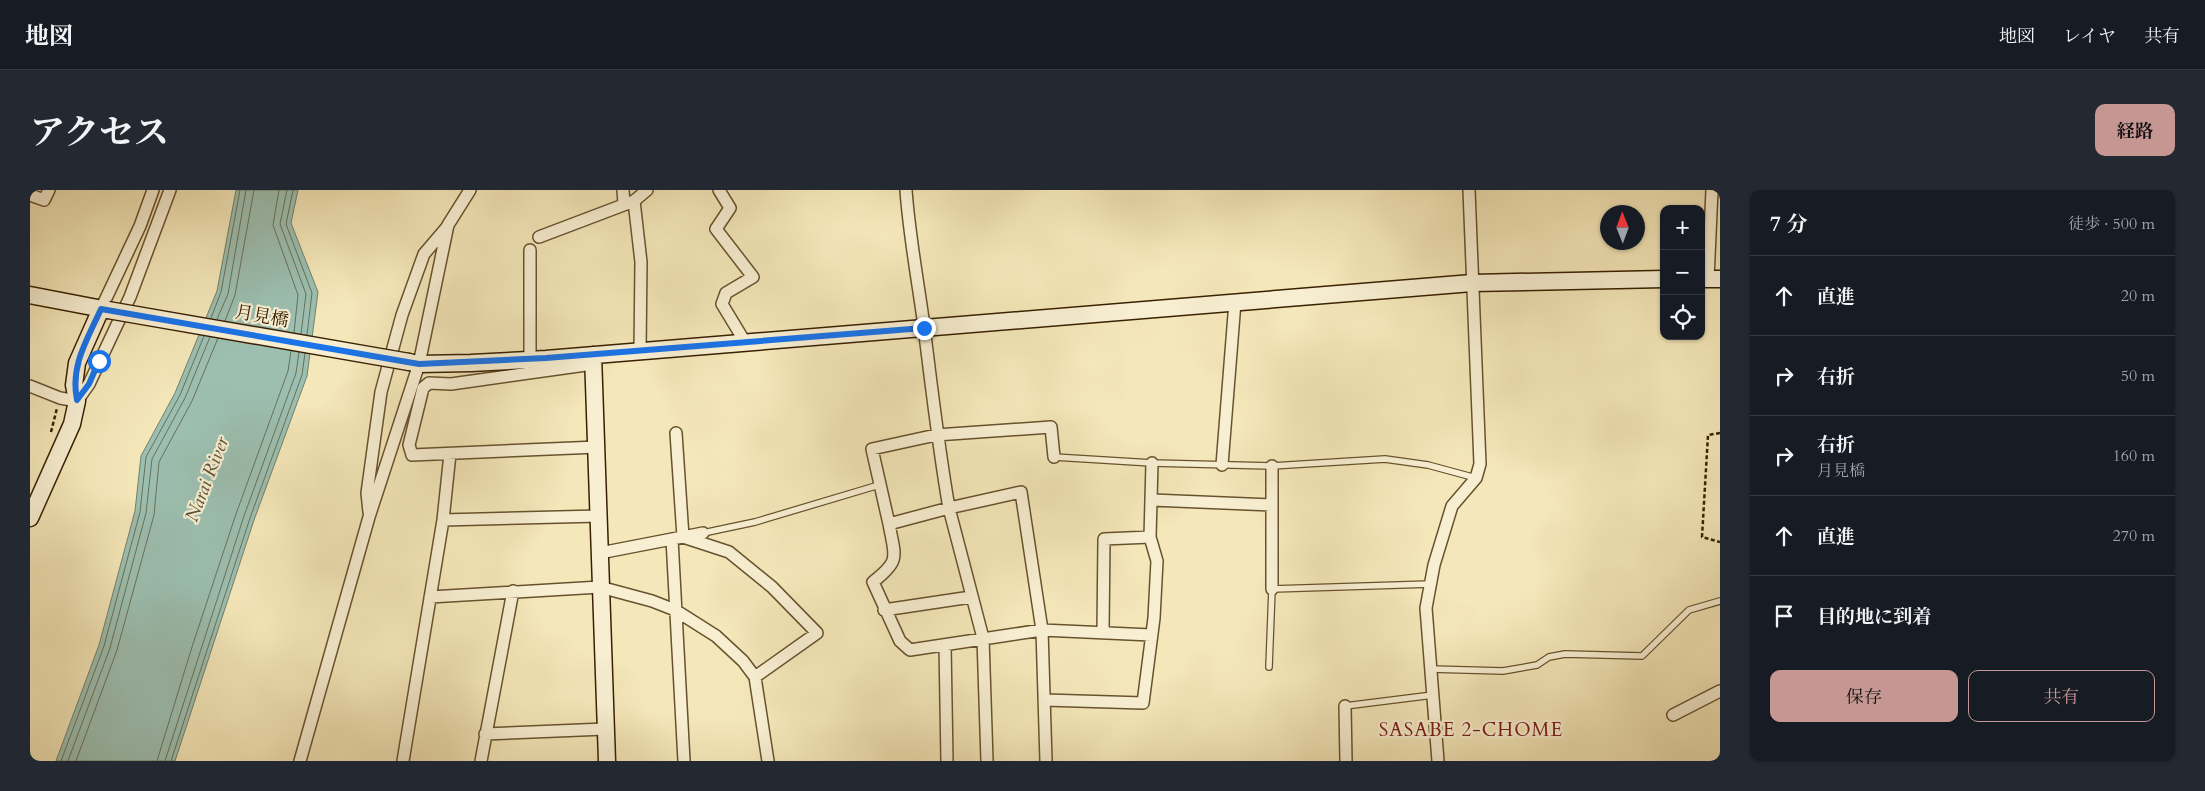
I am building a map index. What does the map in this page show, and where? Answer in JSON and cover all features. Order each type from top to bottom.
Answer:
[{"type":"street","points":[[30,195],[44,200],[49,190]]},
{"type":"street","points":[[30,518],[72,424],[77,400],[74,385],[77,363],[104,310],[140,226],[153,190]]},
{"type":"street","points":[[77,400],[89,384],[130,297],[170,190]]},
{"type":"street","points":[[369,517],[367,493],[380,392],[402,315],[424,254],[448,225],[470,190]]},
{"type":"street","points":[[623,190],[629,202],[641,262],[640,351]]},
{"type":"street","points":[[539,237],[629,202],[647,190]]},
{"type":"street","points":[[719,190],[730,208],[716,229],[753,276],[726,292],[722,304],[745,342]]},
{"type":"street","points":[[906,190],[936,435],[949,508],[983,638],[986,761]]},
{"type":"street","points":[[1438,761],[1426,608],[1434,565],[1452,506],[1476,478],[1480,464],[1468,190]]},
{"type":"street","points":[[1710,279],[1715,200],[1712,190]]},
{"type":"street","points":[[300,761],[414,363],[448,225]]},
{"type":"street","points":[[530,250],[530,360]]},
{"type":"street","name":"月見橋","points":[[30,295],[104,310],[414,363],[593,359],[640,351],[1472,283],[1660,279]]},
{"type":"street","points":[[1222,465],[1235,302]]},
{"type":"street","points":[[596,447],[412,455],[409,445],[423,388],[429,383],[451,384],[593,359],[600,516],[600,587],[607,761]]},
{"type":"street","points":[[30,386],[60,398],[77,400]]},
{"type":"street","points":[[1054,457],[1051,427],[936,435],[872,448],[895,554],[891,568],[873,582],[900,642],[910,650],[1042,630],[1151,635]]},
{"type":"street","points":[[676,433],[678,538],[675,610],[684,761]]},
{"type":"street","points":[[403,761],[443,520],[450,454]]},
{"type":"street","points":[[1045,700],[1143,703],[1154,618],[1157,561],[1150,537],[1152,463]]},
{"type":"street","points":[[1272,466],[1272,589]]},
{"type":"street","points":[[889,524],[1021,492],[1042,630],[1046,761]]},
{"type":"street","points":[[1152,500],[1272,505]]},
{"type":"street","points":[[443,520],[600,516]]},
{"type":"street","points":[[600,553],[703,533]]},
{"type":"street","points":[[1103,632],[1104,539],[1150,537]]},
{"type":"street","points":[[678,538],[729,552],[772,587],[817,633],[754,677]]},
{"type":"street","points":[[430,597],[600,587],[652,601],[675,610],[716,636],[743,661],[754,677],[768,761]]},
{"type":"street","points":[[481,761],[513,591]]},
{"type":"street","points":[[884,610],[971,597]]},
{"type":"street","points":[[945,644],[947,761]]},
{"type":"street","points":[[1673,715],[1720,691]]},
{"type":"street","points":[[1345,706],[1346,761]]},
{"type":"street","points":[[486,734],[606,729]]},
{"type":"lane","points":[[1054,457],[1152,463],[1272,466],[1385,459],[1428,465],[1476,478]]},
{"type":"lane","points":[[703,533],[755,522],[880,485]]},
{"type":"lane","points":[[1269,667],[1272,589],[1430,584]]},
{"type":"lane","points":[[1430,669],[1503,671],[1537,665],[1550,657],[1566,654],[1642,656],[1689,610],[1720,602]]},
{"type":"lane","points":[[1345,706],[1433,695]]},
{"type":"path","points":[[1720,433],[1708,435],[1702,537],[1720,542]]},
{"type":"water","name":"Narai River","points":[[236,190],[298,190],[291,223],[318,292],[307,376],[254,520],[175,761],[56,761],[99,645],[135,511],[141,456],[175,393],[217,291]]},
{"type":"district","name":"SASABE 2-CHOME","points":[[1471,729]]},
{"type":"route","points":[[99,361],[89,384],[77,400],[74,385],[77,363],[101,309],[419,364],[546,358],[924,328]]}]
